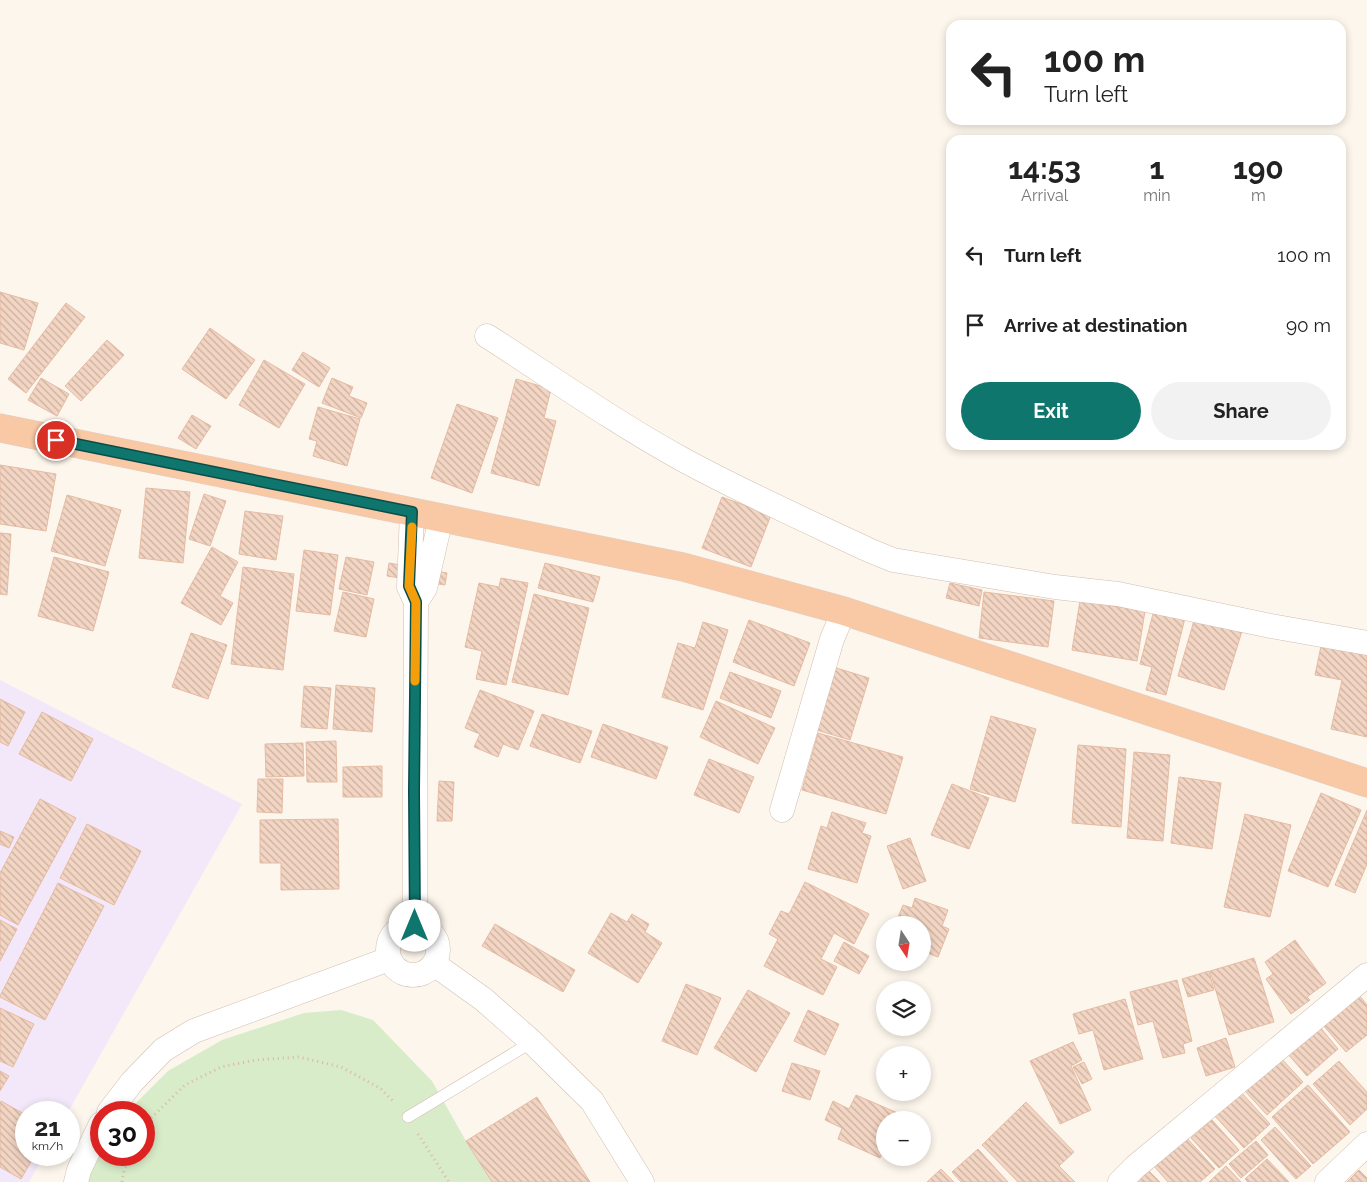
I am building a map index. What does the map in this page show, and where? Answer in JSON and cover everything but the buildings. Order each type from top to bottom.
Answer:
[{"type":"highway","points":[[0,428],[683,567],[844,611],[1367,783]]},
{"type":"street","points":[[487,336],[677,457],[712,476],[893,560],[1055,587],[1118,594],[1271,626],[1367,643]]},
{"type":"street","points":[[412,512],[409,586],[416,602],[415,926]]},
{"type":"street","points":[[416,602],[425,588],[441,518]]},
{"type":"street","points":[[782,810],[832,639],[844,611]]},
{"type":"street","points":[[407,926],[424,928],[431,932],[436,940],[438,956],[429,970],[422,974],[414,976],[399,971],[389,959],[389,942],[399,929],[407,926]]},
{"type":"street","points":[[117,1101],[132,1082],[163,1050],[194,1031],[389,959]]},
{"type":"street","points":[[434,964],[484,999],[532,1042],[592,1101],[642,1182]]},
{"type":"street","points":[[1120,1182],[1135,1167],[1367,975]]},
{"type":"street","points":[[1327,1182],[1367,1144]]},
{"type":"street","points":[[76,1182],[79,1170],[90,1147]]},
{"type":"lane","points":[[408,1118],[532,1042]]},
{"type":"path","points":[[155,1113],[185,1085],[221,1066],[255,1060],[299,1058],[341,1067],[380,1088],[408,1118],[449,1182]]},
{"type":"path","points":[[122,1182],[126,1166]]},
{"type":"shaded area","points":[[0,680],[242,804],[74,1101],[15,1101],[15,1166],[38,1166],[29,1182],[0,1182]]},
{"type":"green space","points":[[341,1010],[373,1020],[432,1081],[466,1141],[537,1097],[590,1182],[86,1182],[93,1166],[155,1166],[155,1101],[138,1101],[168,1071],[222,1040],[304,1013]]},
{"type":"slow traffic","points":[[412,527],[409,586],[416,602],[415,681]]},
{"type":"route","points":[[56,440],[412,512],[409,586],[416,602],[415,926]]}]
